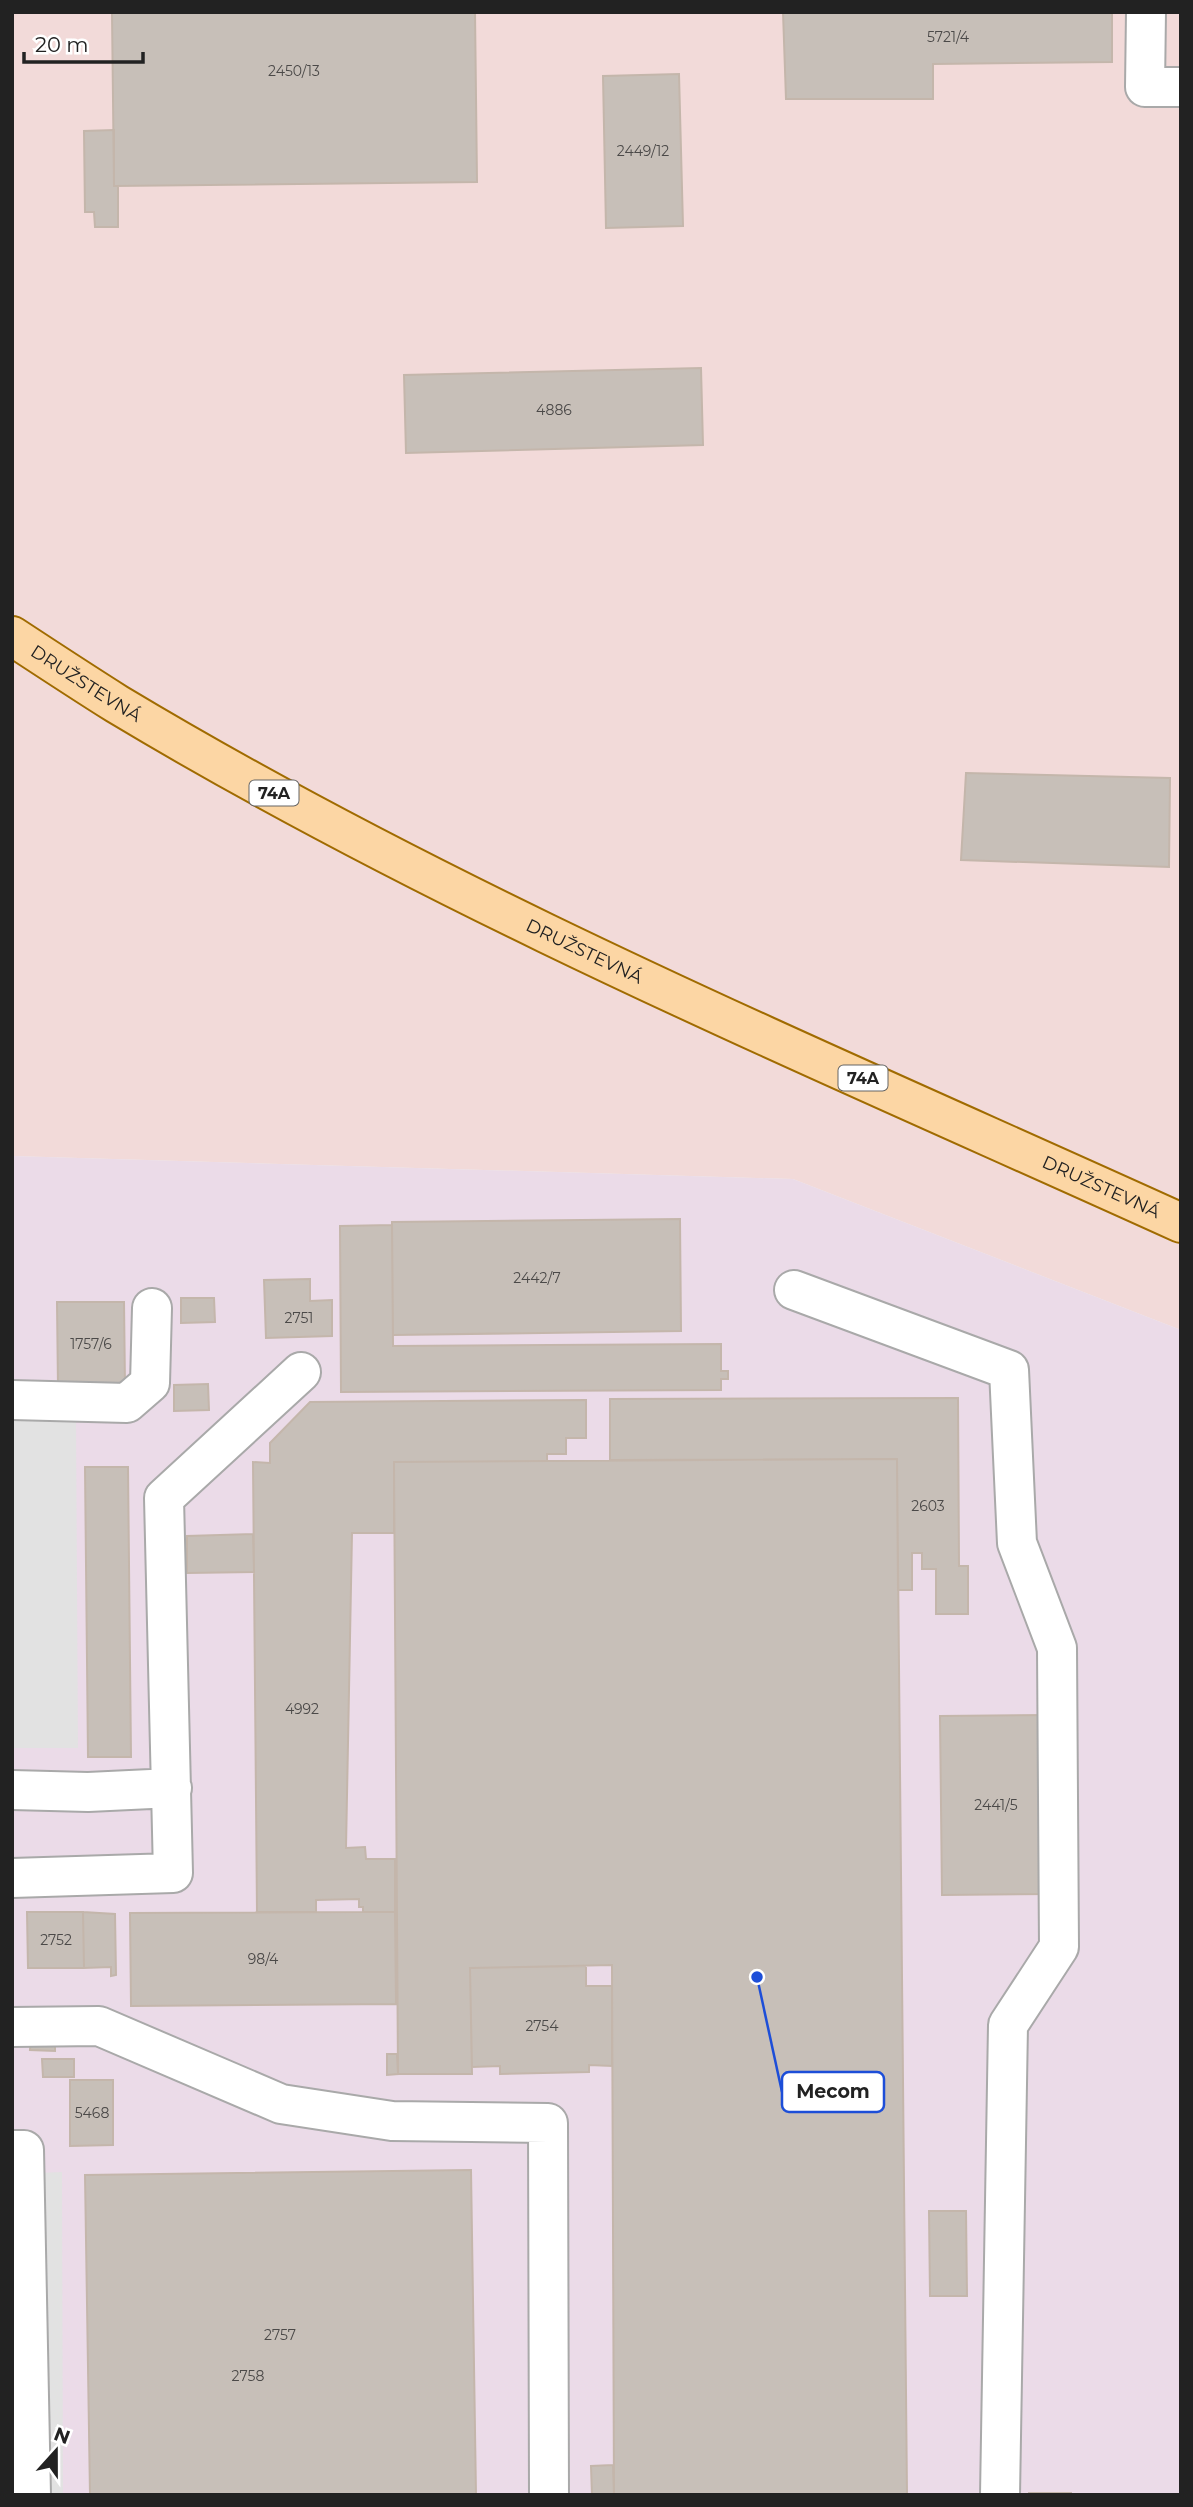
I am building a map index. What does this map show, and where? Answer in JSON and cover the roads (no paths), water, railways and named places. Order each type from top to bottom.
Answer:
[{"type":"main road","name":"DRUŽSTEVNÁ","points":[[12,636],[162,730],[422,872],[557,939],[1181,1223]]},
{"type":"lane","points":[[1146,12],[1145,87],[1181,87]]},
{"type":"lane","points":[[794,1290],[1009,1370],[1017,1543],[1057,1648],[1059,1947],[1007,2025],[1000,2495]]},
{"type":"lane","points":[[12,1400],[127,1403],[150,1383],[152,1308]]},
{"type":"lane","points":[[12,1878],[173,1873],[164,1498],[301,1372]]},
{"type":"lane","points":[[12,1790],[172,1788]]},
{"type":"lane","points":[[12,2027],[99,2026],[281,2104],[392,2120],[548,2123],[550,2495]]},
{"type":"lane","points":[[12,2150],[24,2150],[31,2495]]},
{"type":"place","name":"Mecom","points":[[757,1977]]}]
